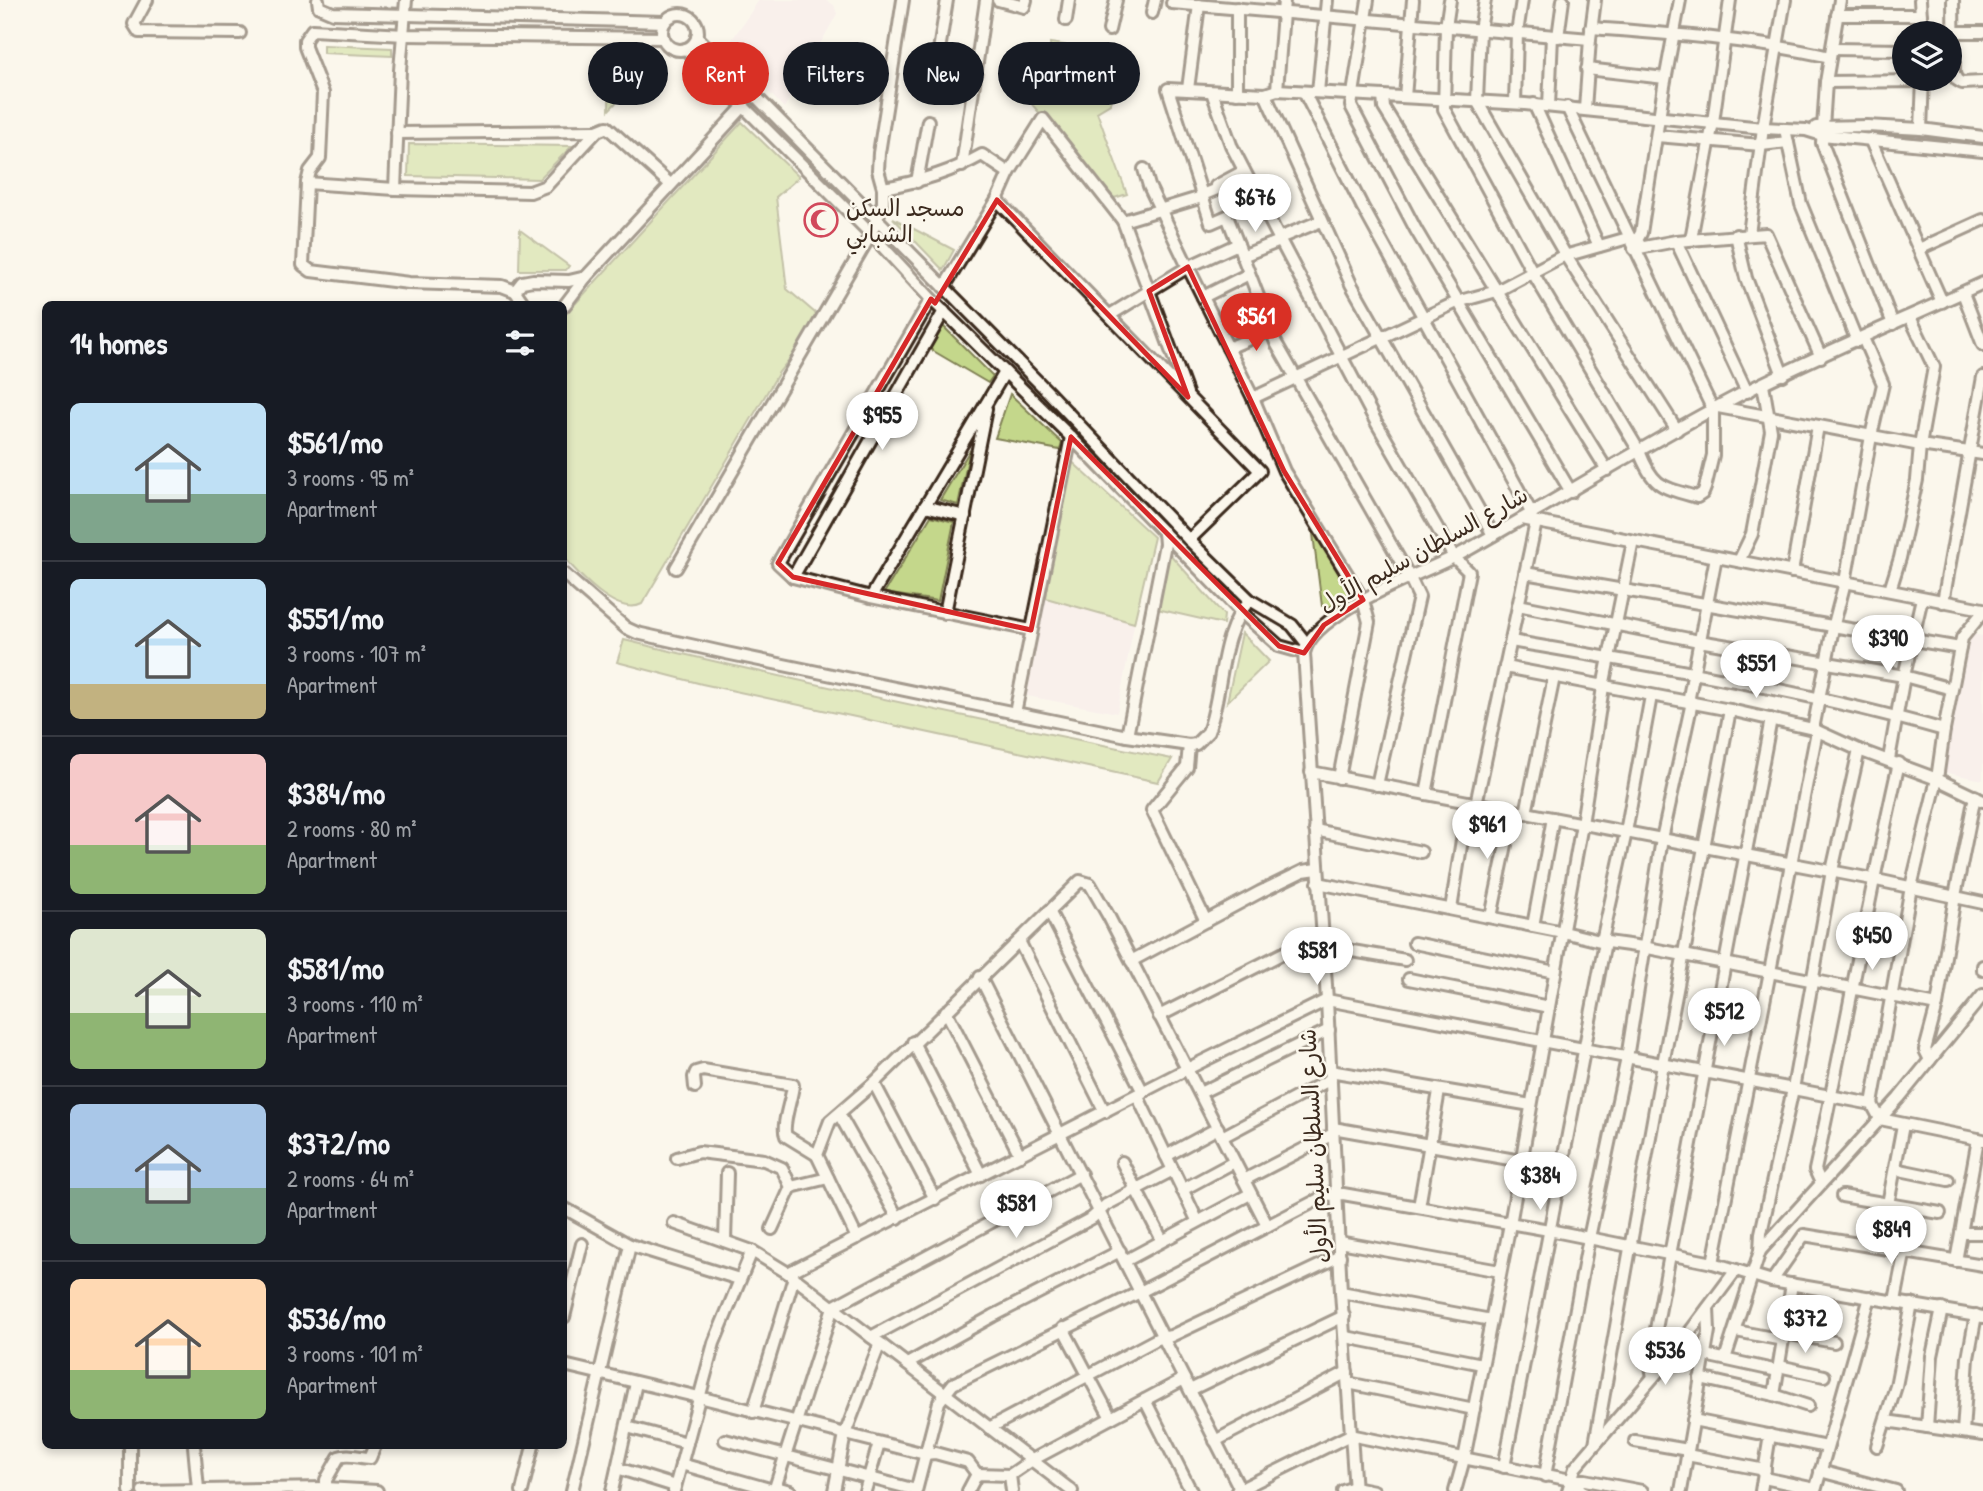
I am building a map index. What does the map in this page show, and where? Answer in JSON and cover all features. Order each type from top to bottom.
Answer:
[{"type":"street","points":[[147,0],[134,24],[139,32],[240,33]]},
{"type":"street","points":[[318,0],[319,7],[333,13],[665,22]]},
{"type":"street","points":[[396,189],[400,70],[406,0]]},
{"type":"street","points":[[676,568],[871,234],[883,203],[883,188],[878,170],[879,153],[903,0]]},
{"type":"street","points":[[940,42],[947,0]]},
{"type":"street","points":[[962,166],[986,0]]},
{"type":"street","points":[[998,0],[1024,7],[1026,0]]},
{"type":"street","points":[[1066,20],[1069,0]]},
{"type":"street","points":[[1109,30],[1116,0]]},
{"type":"street","points":[[1152,13],[1155,0]]},
{"type":"street","points":[[1318,92],[1326,0]]},
{"type":"street","points":[[1368,0],[1351,107],[1457,302],[1571,492]]},
{"type":"street","points":[[1405,97],[1413,0]]},
{"type":"street","points":[[1450,0],[1446,26],[1444,109],[1533,272],[1639,451],[1648,473],[1664,488],[1697,497],[1705,488],[1713,455],[1715,409],[1567,107]]},
{"type":"street","points":[[1485,0],[1480,30],[1477,101],[1566,256],[1677,430]]},
{"type":"street","points":[[1515,103],[1517,33],[1522,0]]},
{"type":"street","points":[[1549,106],[1555,36],[1563,0]]},
{"type":"street","points":[[1585,109],[1595,0]]},
{"type":"street","points":[[1691,239],[1713,122],[1730,0]]},
{"type":"street","points":[[1749,234],[1784,0]]},
{"type":"street","points":[[1840,0],[1826,82],[1823,149],[1893,324]]},
{"type":"street","points":[[1920,0],[1922,21]]},
{"type":"street","points":[[1952,0],[1953,21]]},
{"type":"street","points":[[1635,244],[1641,233],[1677,1]]},
{"type":"street","points":[[1172,4],[1283,6],[1325,15],[1555,36],[1673,34],[1831,53],[1892,50]]},
{"type":"street","points":[[1188,89],[1202,4]]},
{"type":"street","points":[[1237,93],[1243,5]]},
{"type":"street","points":[[1277,90],[1283,6]]},
{"type":"street","points":[[663,38],[665,22],[680,14],[690,17],[697,26],[697,37],[692,42]]},
{"type":"street","points":[[1837,15],[1922,15]]},
{"type":"street","points":[[522,301],[515,291],[502,286],[409,283],[311,271],[303,265],[307,183],[310,171],[320,158],[323,93],[305,47],[308,34],[312,30],[405,35],[663,38],[673,48],[682,49]]},
{"type":"street","points":[[1962,32],[1983,32]]},
{"type":"street","points":[[697,37],[962,304],[1189,540],[1250,600],[1292,625],[1305,648]]},
{"type":"street","points":[[1587,69],[1665,78]]},
{"type":"street","points":[[1826,82],[1892,81]]},
{"type":"street","points":[[1962,83],[1983,82]]},
{"type":"street","points":[[1377,785],[1419,597],[1295,379],[1271,330],[1227,216],[1211,223],[1168,89],[1265,94],[1277,90],[1534,104],[1785,130],[1921,130],[1983,137]]},
{"type":"street","points":[[1921,130],[1923,91]]},
{"type":"street","points":[[1212,92],[1231,145],[1342,358],[1454,557],[1469,572],[1426,794]]},
{"type":"street","points":[[1304,92],[1362,206],[1530,518],[1525,573],[1472,803],[1451,909]]},
{"type":"street","points":[[1265,94],[1321,221],[1380,339],[1493,535]]},
{"type":"street","points":[[1383,96],[1384,107],[1607,470]]},
{"type":"street","points":[[1534,104],[1599,246]]},
{"type":"street","points":[[567,302],[586,276],[744,106],[1240,611],[1279,646],[1305,648]]},
{"type":"street","points":[[944,287],[1043,119],[1123,222],[1189,397]]},
{"type":"street","points":[[918,182],[928,121]]},
{"type":"street","points":[[397,133],[597,131],[607,127],[670,184]]},
{"type":"street","points":[[1713,1263],[1791,865],[1826,663],[1845,582],[1883,384],[1860,339],[1801,204],[1785,130]]},
{"type":"street","points":[[1822,130],[1870,139],[1983,150]]},
{"type":"street","points":[[307,183],[396,189],[530,192],[546,186],[597,131]]},
{"type":"street","points":[[1657,136],[1761,145],[1788,142]]},
{"type":"street","points":[[1870,139],[1942,302]]},
{"type":"street","points":[[883,188],[918,182],[962,166],[982,155],[1009,173]]},
{"type":"street","points":[[1144,169],[1188,267],[1253,398],[1284,471],[1363,600],[1369,622],[1339,778]]},
{"type":"street","points":[[1123,222],[1202,196],[1244,171]]},
{"type":"street","points":[[997,200],[1260,471],[1189,540]]},
{"type":"street","points":[[1919,250],[1983,220]]},
{"type":"street","points":[[1242,256],[1321,221]]},
{"type":"street","points":[[1253,398],[1457,302],[1497,290],[1566,256],[1599,246],[1749,234],[1766,234],[1821,357]]},
{"type":"street","points":[[1737,235],[1746,278],[1783,375]]},
{"type":"street","points":[[1676,241],[1747,392]]},
{"type":"street","points":[[1110,315],[1188,267],[1238,244]]},
{"type":"street","points":[[1203,297],[1249,274]]},
{"type":"street","points":[[515,291],[522,282],[569,281],[586,276]]},
{"type":"street","name":"شارع السلطان سليم الأول","points":[[1351,1490],[1346,1337],[1341,1292],[1329,1030],[1305,648],[1324,625],[1363,600],[1530,518],[1639,451],[1715,409],[1763,384],[1983,283]]},
{"type":"street","points":[[1963,293],[1983,345]]},
{"type":"street","points":[[931,299],[778,563],[793,577],[871,597],[1031,631]]},
{"type":"street","points":[[793,577],[946,314],[962,304]]},
{"type":"street","points":[[1890,590],[1917,480],[1920,445],[1934,367],[1910,317]]},
{"type":"street","points":[[1228,348],[1271,330]]},
{"type":"street","points":[[871,597],[1005,372]]},
{"type":"street","points":[[1943,602],[1983,377]]},
{"type":"street","points":[[1739,561],[1752,534],[1771,431],[1763,384]]},
{"type":"street","points":[[945,612],[988,402]]},
{"type":"street","points":[[1715,409],[1983,454]]},
{"type":"street","points":[[1792,572],[1818,426]]},
{"type":"street","points":[[1015,713],[1071,436]]},
{"type":"street","points":[[925,506],[965,516]]},
{"type":"street","points":[[1530,518],[1983,611],[1962,638],[1937,779],[1911,887],[1872,1104],[1880,1119],[1980,1140],[1956,1261]]},
{"type":"street","points":[[1127,736],[1165,544],[1164,531]]},
{"type":"street","points":[[1455,1491],[1464,1459],[1510,1224],[1582,824],[1603,687],[1633,541]]},
{"type":"street","points":[[1545,1476],[1626,1058],[1662,839],[1716,557]]},
{"type":"street","points":[[1525,573],[1960,649]]},
{"type":"street","points":[[567,577],[626,628],[637,633],[1127,736],[1189,745],[1196,744],[1208,732],[1231,631],[1240,611],[1250,600]]},
{"type":"street","points":[[1821,1183],[1815,1170],[1853,989],[1894,761],[1904,676],[1922,598]]},
{"type":"street","points":[[1518,605],[1615,626],[1904,676],[1952,689]]},
{"type":"street","points":[[1511,641],[1693,672],[1898,717],[1944,730]]},
{"type":"street","points":[[1505,667],[1730,709],[1815,730],[1859,750],[1937,779],[1979,799],[1955,896],[1937,1005],[1926,1050],[1930,1060]]},
{"type":"street","points":[[1526,813],[1554,677]]},
{"type":"street","points":[[1504,1468],[1651,695]]},
{"type":"street","points":[[1595,1444],[1730,709]]},
{"type":"street","points":[[1653,1377],[1650,1361],[1771,719]]},
{"type":"street","points":[[1189,745],[1187,767],[1152,810],[1206,921]]},
{"type":"street","points":[[1725,1359],[1760,1251],[1761,1233],[1814,981],[1832,871],[1859,750]]},
{"type":"street","points":[[1311,772],[1832,871],[1983,903]]},
{"type":"street","points":[[1491,917],[1514,811]]},
{"type":"street","points":[[1533,926],[1553,818]]},
{"type":"street","points":[[1315,830],[1421,852]]},
{"type":"street","points":[[1131,961],[1303,871],[1317,869]]},
{"type":"street","points":[[817,1155],[830,1121],[874,1083],[913,1042],[1020,941],[1074,884],[1085,881],[1090,884],[1109,917],[1267,1225]]},
{"type":"street","points":[[1318,883],[1603,942],[1643,947],[1937,1005]]},
{"type":"street","points":[[1049,911],[1140,1094],[1197,1220]]},
{"type":"street","points":[[1159,1016],[1322,933]]},
{"type":"street","points":[[1020,941],[1105,1112]]},
{"type":"street","points":[[1414,943],[1555,972]]},
{"type":"street","points":[[1324,946],[1405,960]]},
{"type":"street","points":[[980,977],[1164,1338],[1238,1490],[1350,1435],[1545,1476],[1582,1491]]},
{"type":"street","points":[[1409,979],[1549,1007]]},
{"type":"street","points":[[1760,1251],[1880,1119],[1983,995]]},
{"type":"street","points":[[753,1412],[791,1275],[1187,1069],[1327,1000],[1872,1104]]},
{"type":"street","points":[[946,1011],[1020,1155]]},
{"type":"street","points":[[1200,1093],[1329,1030]]},
{"type":"street","points":[[913,1042],[981,1175]]},
{"type":"street","points":[[695,1087],[696,1072],[703,1070],[793,1085],[793,1097],[784,1131],[786,1136],[817,1155],[858,1238]]},
{"type":"street","points":[[1166,1156],[1220,1133],[1331,1075],[1531,1105]]},
{"type":"street","points":[[874,1083],[935,1199]]},
{"type":"street","points":[[1419,1207],[1439,1091]]},
{"type":"street","points":[[839,1114],[898,1218]]},
{"type":"street","points":[[1888,1204],[1903,1125]]},
{"type":"street","points":[[1244,1180],[1333,1131],[1430,1144],[1521,1161]]},
{"type":"street","points":[[677,1158],[699,1152],[764,1160],[782,1168],[791,1187],[772,1229]]},
{"type":"street","points":[[1122,1162],[1161,1240]]},
{"type":"street","points":[[1182,1190],[1234,1162]]},
{"type":"street","points":[[1895,1169],[1948,1180]]},
{"type":"street","points":[[834,1491],[845,1434],[875,1340],[1173,1170]]},
{"type":"street","points":[[725,1241],[727,1173]]},
{"type":"street","points":[[775,1489],[832,1307],[1081,1174]]},
{"type":"street","points":[[791,1187],[828,1178]]},
{"type":"street","points":[[725,1440],[916,1490],[939,1402],[953,1384],[1140,1292],[1326,1195],[1337,1193],[1630,1246],[1713,1263],[1772,1281],[1980,1316],[1968,1358],[1963,1432]]},
{"type":"street","points":[[907,1364],[993,1316],[1161,1240],[1250,1194]]},
{"type":"street","points":[[1842,1196],[1940,1213]]},
{"type":"street","points":[[1895,1301],[1913,1209]]},
{"type":"street","points":[[567,1210],[630,1245],[739,1279]]},
{"type":"street","points":[[674,1223],[752,1251],[791,1275],[1032,1460],[1058,1486],[1072,1491]]},
{"type":"street","points":[[1961,1233],[1983,1233]]},
{"type":"street","points":[[1772,1281],[1804,1235],[1983,1265]]},
{"type":"street","points":[[1339,1242],[1500,1271]]},
{"type":"street","points":[[567,1305],[582,1244]]},
{"type":"street","points":[[572,1491],[630,1245]]},
{"type":"street","points":[[617,1468],[674,1489],[714,1343],[752,1251]]},
{"type":"street","points":[[989,1428],[1157,1339],[1340,1256]]},
{"type":"street","points":[[1570,1486],[1575,1468],[1653,1377],[1736,1270]]},
{"type":"street","points":[[1774,1395],[1792,1284]]},
{"type":"street","points":[[1341,1292],[1491,1320]]},
{"type":"street","points":[[1635,1441],[1687,1452],[1815,1490],[1870,1297]]},
{"type":"street","points":[[1877,1446],[1896,1386],[1912,1304]]},
{"type":"street","points":[[1681,1491],[1709,1331],[1708,1308]]},
{"type":"street","points":[[1927,1427],[1932,1356],[1942,1310]]},
{"type":"street","points":[[1190,1390],[1344,1316]]},
{"type":"street","points":[[1063,1328],[1111,1418]]},
{"type":"street","points":[[1736,1331],[1834,1342]]},
{"type":"street","points":[[1346,1337],[1482,1364]]},
{"type":"street","points":[[1704,1355],[1824,1376]]},
{"type":"street","points":[[567,1366],[699,1396],[925,1454],[935,1453],[968,1462],[976,1474]]},
{"type":"street","points":[[1215,1441],[1348,1377],[1474,1409]]},
{"type":"street","points":[[1700,1378],[1774,1395],[1808,1406]]},
{"type":"street","points":[[976,1474],[1010,1475],[1032,1460],[1184,1379]]},
{"type":"street","points":[[612,1491],[636,1383]]},
{"type":"street","points":[[1145,1400],[1191,1491]]},
{"type":"street","points":[[1693,1420],[1827,1447]]},
{"type":"street","points":[[1886,1420],[1983,1435]]},
{"type":"street","points":[[626,1427],[687,1443]]},
{"type":"street","points":[[1761,1491],[1770,1435]]},
{"type":"street","points":[[865,1491],[879,1443]]},
{"type":"street","points":[[130,1449],[130,1491]]},
{"type":"street","points":[[194,1449],[198,1489]]},
{"type":"street","points":[[326,1488],[326,1480],[339,1457],[345,1454],[370,1458],[374,1449]]},
{"type":"street","points":[[522,1491],[532,1449]]},
{"type":"street","points":[[681,1464],[773,1490],[790,1491]]},
{"type":"street","points":[[1820,1471],[1896,1491]]},
{"type":"street","points":[[968,1491],[976,1474]]},
{"type":"street","points":[[1010,1475],[1012,1491]]},
{"type":"street","points":[[1570,1486],[1586,1480],[1642,1491]]},
{"type":"street","points":[[144,1491],[326,1488],[377,1491]]},
{"type":"street","points":[[1351,1490],[1374,1491]]},
{"type":"highlighted area","points":[[997,200],[1188,397],[1149,291],[1188,267],[1284,471],[1363,600],[1324,625],[1304,653],[1279,646],[1071,437],[1031,630],[793,577],[778,563],[931,299],[935,303]]},
{"type":"shaded area","points":[[759,0],[826,0],[834,5],[837,14],[821,42],[783,42],[784,108],[769,92],[769,42],[731,41]]},
{"type":"shaded area","points":[[1046,598],[1136,615],[1117,713],[1027,696]]},
{"type":"shaded area","points":[[1971,634],[1983,636],[1983,780],[1943,772]]},
{"type":"green space","points":[[323,45],[392,48],[392,56],[323,53]]},
{"type":"green space","points":[[1033,105],[1108,105],[1097,112],[1127,194],[1114,198]]},
{"type":"green space","points":[[742,122],[799,177],[776,197],[787,289],[822,319],[779,372],[642,604],[621,605],[610,599],[599,592],[567,560],[567,313]]},
{"type":"green space","points":[[409,144],[572,146],[539,179],[408,176]]},
{"type":"green space","points":[[893,218],[954,250],[943,270]]},
{"type":"green space","points":[[520,230],[569,266],[566,270],[519,270]]},
{"type":"green space","points":[[943,326],[993,376],[988,383],[930,349]]},
{"type":"green space","points":[[1010,394],[1062,443],[1060,450],[995,438]]},
{"type":"green space","points":[[970,450],[958,505],[940,500]]},
{"type":"green space","points":[[1067,457],[1154,537],[1134,623],[1046,598]]},
{"type":"green space","points":[[931,516],[954,522],[938,601],[884,593]]},
{"type":"green space","points":[[1312,526],[1353,597],[1329,607],[1322,606]]},
{"type":"green space","points":[[1169,553],[1224,615],[1223,624],[1157,609]]},
{"type":"green space","points":[[1242,633],[1269,661],[1227,702]]},
{"type":"green space","points":[[624,640],[898,702],[1172,759],[1158,782],[702,684],[617,662]]},
{"type":"place","name":"مسجد السكن الشبابي","points":[[821,220]]}]
